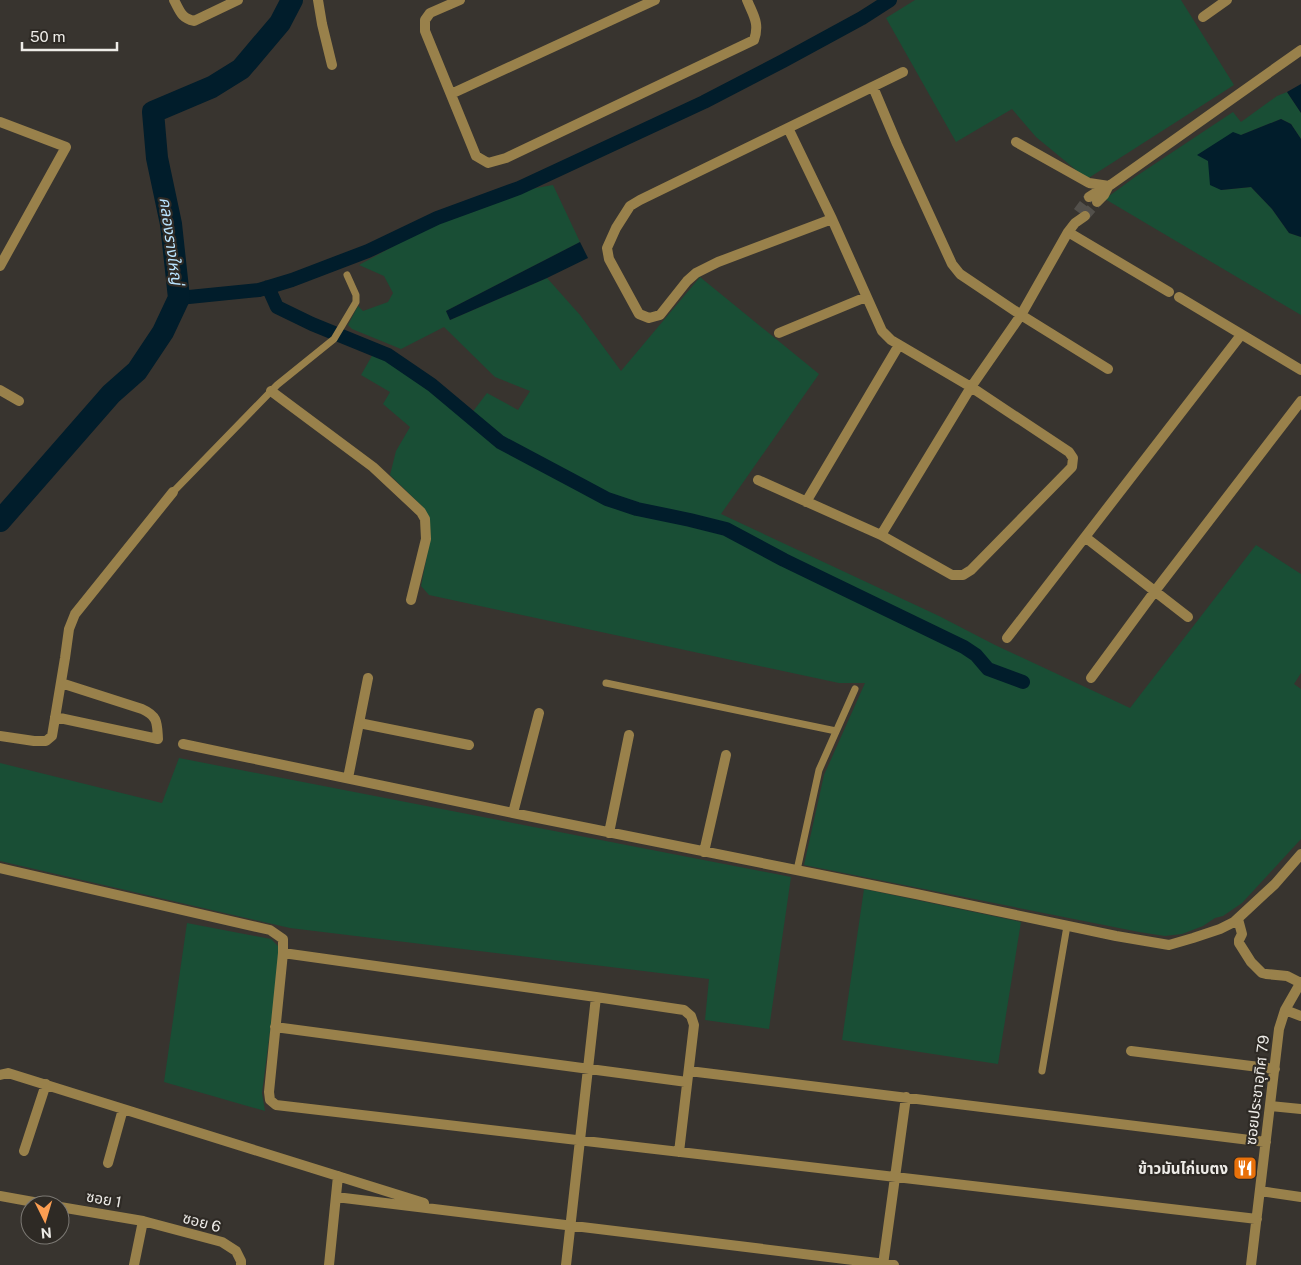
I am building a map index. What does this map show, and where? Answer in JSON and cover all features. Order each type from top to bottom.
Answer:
[{"type":"street","points":[[174,0],[186,20],[194,21],[238,0]]},
{"type":"street","points":[[318,0],[332,65]]},
{"type":"street","points":[[460,0],[430,13],[425,20],[425,31],[476,156],[488,163],[506,158],[754,40],[757,30],[747,0]]},
{"type":"street","points":[[450,94],[655,0]]},
{"type":"street","points":[[1203,17],[1227,0]]},
{"type":"street","points":[[1093,200],[1104,195],[1109,186],[1301,50]]},
{"type":"street","points":[[832,219],[718,262],[696,273],[687,281],[660,315],[649,318],[639,314],[608,259],[608,248],[616,228],[630,206],[904,72]]},
{"type":"street","points":[[873,87],[952,264],[960,274],[1108,368]]},
{"type":"street","points":[[0,122],[66,147],[0,266]]},
{"type":"street","points":[[758,480],[881,535],[952,575],[963,575],[1072,467],[1073,458],[1069,452],[971,387],[891,340],[882,331],[832,219],[788,128]]},
{"type":"street","points":[[1016,142],[1088,183],[1109,186]]},
{"type":"street","points":[[881,535],[971,387],[1022,314],[1068,232],[1081,214]]},
{"type":"street","points":[[1068,232],[1170,292]]},
{"type":"street","points":[[779,333],[866,297]]},
{"type":"street","points":[[1179,297],[1301,370]]},
{"type":"street","points":[[1007,638],[1241,335]]},
{"type":"street","points":[[806,502],[899,345]]},
{"type":"street","points":[[0,390],[19,401]]},
{"type":"street","points":[[271,391],[373,468],[421,512],[425,519],[426,539],[411,600]]},
{"type":"street","points":[[1091,678],[1155,591],[1301,401]]},
{"type":"street","points":[[0,736],[46,741],[52,736],[69,629],[75,614],[173,492]]},
{"type":"street","points":[[1084,537],[1188,617]]},
{"type":"street","points":[[348,778],[368,678]]},
{"type":"street","points":[[55,717],[158,739],[157,721],[149,713],[142,709],[61,683]]},
{"type":"street","points":[[513,814],[539,713]]},
{"type":"street","points":[[359,723],[469,745]]},
{"type":"street","points":[[609,833],[629,735]]},
{"type":"street","points":[[183,744],[513,814],[1116,936],[1169,944],[1193,938],[1236,921],[1276,884],[1301,854]]},
{"type":"street","points":[[704,852],[726,755]]},
{"type":"street","points":[[0,868],[270,930],[283,939],[269,1092],[270,1100],[276,1105],[1257,1220]]},
{"type":"street","points":[[1236,921],[1242,934],[1239,943],[1257,969],[1266,974],[1287,976],[1301,982]]},
{"type":"street","points":[[283,953],[684,1010],[691,1016],[694,1025],[679,1152]]},
{"type":"street","name":"ซอยประชาอุทิศ 79","points":[[1251,1265],[1279,1029],[1285,1010],[1301,982]]},
{"type":"street","points":[[566,1265],[596,996]]},
{"type":"street","points":[[1285,1010],[1301,1016]]},
{"type":"street","points":[[275,1027],[687,1082]]},
{"type":"street","points":[[1131,1051],[1275,1069]]},
{"type":"street","points":[[689,1071],[1266,1142]]},
{"type":"street","points":[[0,1075],[8,1073],[46,1084],[449,1210]]},
{"type":"street","points":[[24,1151],[46,1084]]},
{"type":"street","points":[[883,1264],[906,1098]]},
{"type":"street","points":[[1270,1106],[1301,1109]]},
{"type":"street","points":[[108,1164],[124,1109]]},
{"type":"street","points":[[329,1265],[338,1176]]},
{"type":"street","points":[[1260,1191],[1301,1197]]},
{"type":"street","points":[[0,1196],[20,1200]]},
{"type":"street","points":[[336,1197],[894,1265]]},
{"type":"street","name":"ซอย 1","points":[[70,1209],[143,1221]]},
{"type":"street","points":[[134,1265],[143,1221]]},
{"type":"street","name":"ซอย 6","points":[[143,1221],[222,1242],[236,1251],[241,1265]]},
{"type":"lane","points":[[173,492],[271,391],[334,339],[357,298],[347,275]]},
{"type":"lane","points":[[606,683],[836,732]]},
{"type":"lane","points":[[797,870],[819,770],[855,689]]},
{"type":"lane","points":[[1042,1071],[1067,926]]},
{"type":"green space","points":[[915,0],[1181,0],[1234,85],[1087,179],[1036,137],[1012,109],[956,142],[886,18]]},
{"type":"green space","points":[[1287,92],[1301,113],[1301,139],[1291,124],[1281,119],[1241,135],[1208,161],[1221,190],[1251,187],[1272,209],[1289,233],[1301,237],[1301,315],[1105,199],[1233,112],[1241,122],[1277,96]]},
{"type":"green space","points":[[553,185],[580,242],[446,311],[450,320],[547,278],[580,315],[621,371],[700,277],[819,374],[721,514],[1130,708],[1256,545],[1301,574],[1301,673],[1294,684],[1301,689],[1301,839],[1242,903],[1223,916],[1215,918],[1203,926],[1182,934],[1165,936],[804,865],[824,775],[865,683],[839,683],[429,595],[421,586],[430,540],[422,506],[390,475],[396,451],[410,427],[383,404],[390,392],[361,375],[377,347],[405,361],[471,414],[487,393],[518,410],[530,391],[495,377],[444,327],[401,349],[352,329],[348,325],[358,306],[363,311],[388,302],[393,293],[384,276],[359,265],[442,220],[470,213],[525,190]]},
{"type":"green space","points":[[179,758],[791,877],[769,1029],[705,1020],[709,979],[290,928],[0,861],[0,763],[162,803]]},
{"type":"green space","points":[[864,889],[1021,922],[998,1064],[842,1040]]},
{"type":"green space","points":[[187,923],[271,939],[279,947],[280,954],[262,1093],[265,1111],[164,1082]]},
{"type":"water","points":[[1301,84],[1301,113],[1287,92]]},
{"type":"water","points":[[1281,119],[1291,124],[1301,139],[1301,237],[1289,233],[1272,209],[1251,187],[1221,190],[1210,185],[1208,161],[1197,155],[1233,132],[1241,135]]},
{"type":"water","points":[[580,242],[588,258],[450,320],[446,311]]},
{"type":"waterway","name":"คลองรางใหญ่","points":[[0,521],[111,394],[137,371],[163,332],[179,298],[171,224],[157,158],[153,112],[212,87],[241,69],[280,23],[292,0]]},
{"type":"waterway","points":[[179,298],[259,290],[292,280],[368,251],[437,218],[519,188],[704,102],[862,18],[890,0]]},
{"type":"waterway","points":[[268,287],[277,307],[312,324],[388,355],[432,385],[500,442],[607,499],[637,509],[726,529],[784,560],[964,647],[976,655],[988,669],[1023,682]]},
{"type":"tunnel","points":[[1078,212],[1089,197]]},
{"type":"tunnel","points":[[1085,216],[1097,202]]},
{"type":"place","name":"ข้าวมันไก่เบตง","points":[[1245,1168]]}]
